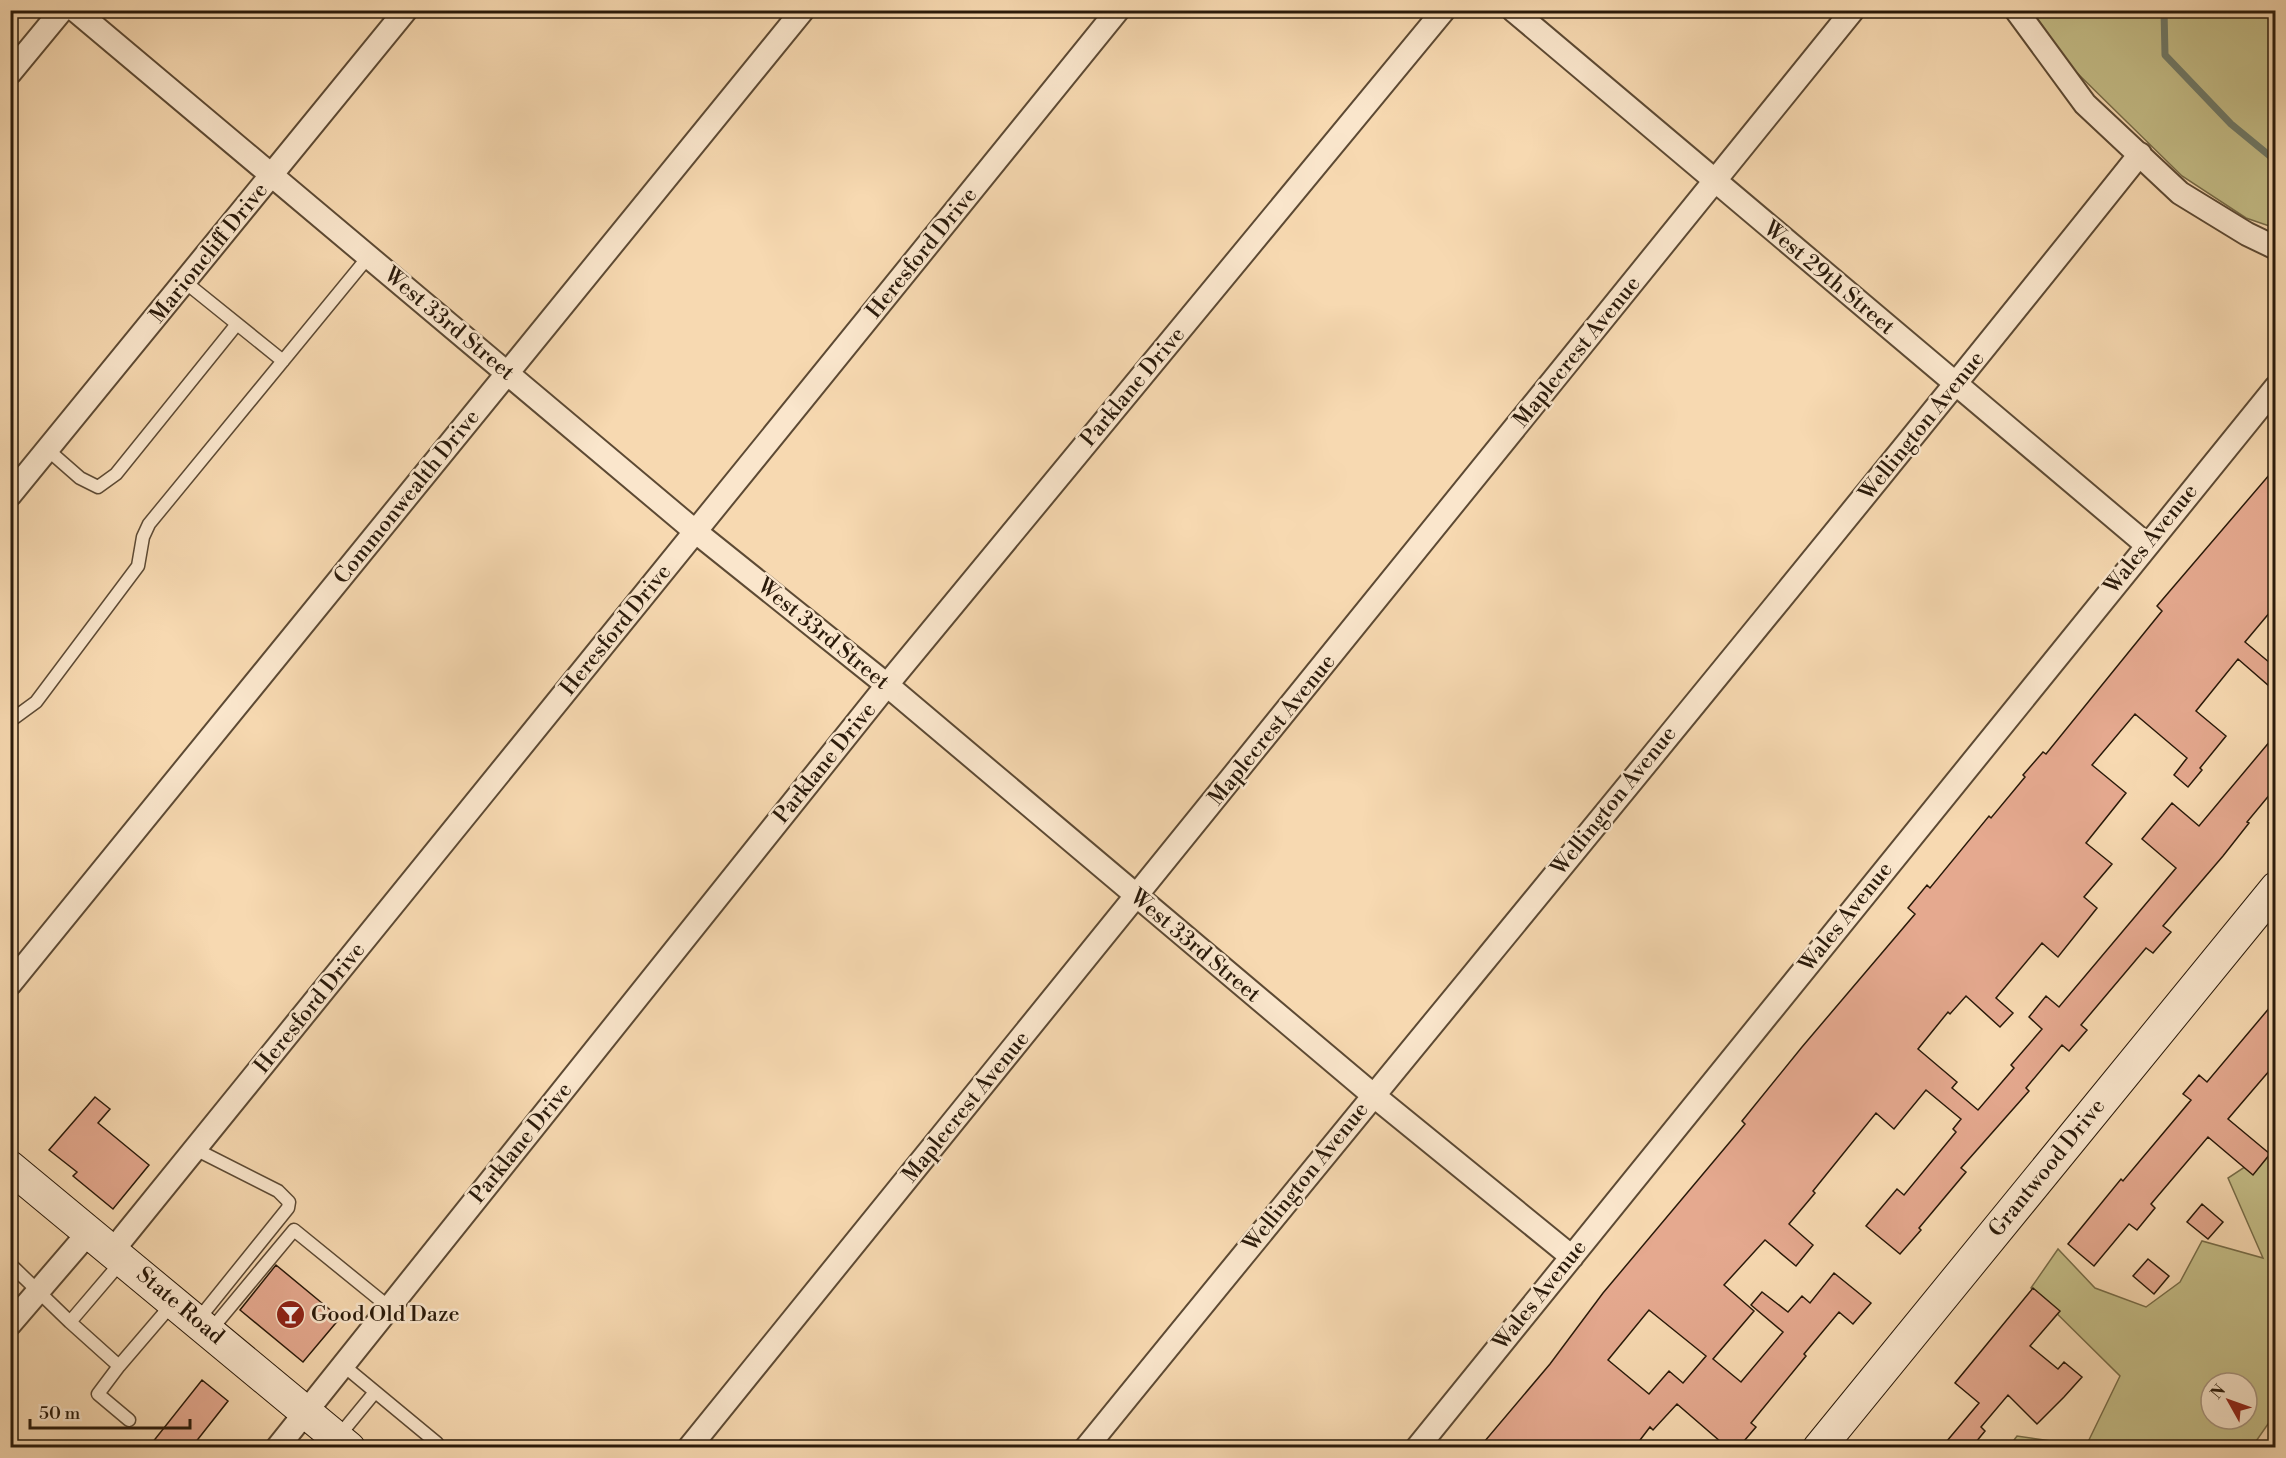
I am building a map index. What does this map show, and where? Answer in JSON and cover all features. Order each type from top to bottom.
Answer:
[{"type":"street","points":[[10,73],[62,10]]},
{"type":"street","name":"West 33rd Street","points":[[75,10],[696,532],[887,685],[1373,1095],[1572,1257]]},
{"type":"street","name":"Marioncliff Drive","points":[[10,495],[406,10]]},
{"type":"street","name":"Commonwealth Drive","points":[[10,984],[803,10]]},
{"type":"street","name":"Heresford Drive","points":[[10,1324],[38,1292],[109,1247],[195,1149],[1119,10]]},
{"type":"street","name":"Parklane Drive","points":[[277,1448],[887,685],[1444,10]]},
{"type":"street","name":"West 29th Street","points":[[1513,10],[1714,182],[2147,545]]},
{"type":"street","name":"Maplecrest Avenue","points":[[689,1448],[1853,10]]},
{"type":"street","points":[[2016,10],[2085,104],[2180,193],[2247,234],[2276,248]]},
{"type":"street","name":"Wellington Avenue","points":[[1086,1448],[1956,384],[2140,154]]},
{"type":"street","name":"Wales Avenue","points":[[1417,1448],[2276,387]]},
{"type":"street","name":"Grantwood Drive","points":[[1819,1448],[2276,888]]},
{"type":"street","name":"State Road","points":[[10,1167],[343,1443]]},
{"type":"lane","points":[[10,721],[36,702],[138,566],[143,537],[149,524],[369,256]]},
{"type":"lane","points":[[185,282],[282,362]]},
{"type":"lane","points":[[48,450],[80,478],[98,487],[116,474],[237,324]]},
{"type":"lane","points":[[194,1318],[288,1208],[289,1202],[278,1191],[195,1149]]},
{"type":"lane","points":[[129,1420],[98,1394],[120,1366],[194,1318],[294,1230],[390,1308]]},
{"type":"lane","points":[[70,1322],[109,1247]]},
{"type":"lane","points":[[10,1264],[120,1366]]},
{"type":"lane","points":[[344,1366],[437,1443],[438,1448]]},
{"type":"lane","points":[[343,1443],[375,1392]]},
{"type":"shaded area","points":[[2032,11],[2275,11],[2275,228],[2246,218],[2182,176],[2071,67]]},
{"type":"shaded area","points":[[2275,1147],[2275,1414],[2252,1447],[2008,1448],[2017,1436],[2086,1446],[2120,1376],[2031,1288],[2058,1249],[2095,1288],[2146,1307],[2180,1282],[2202,1241],[2263,1258],[2228,1178]]},
{"type":"building","points":[[2276,467],[2276,605],[2245,642],[2276,668],[2276,692],[2238,659],[2196,711],[2226,736],[2188,787],[2174,775],[2187,758],[2135,714],[2092,765],[2126,793],[2086,843],[2112,864],[2084,897],[2097,908],[2058,957],[2042,943],[1996,998],[2013,1013],[2000,1027],[1966,996],[1950,1014],[1948,1012],[1918,1049],[1957,1082],[1952,1088],[1978,1110],[2014,1068],[2011,1065],[2042,1029],[2029,1017],[2046,996],[2059,1007],[2176,868],[2142,839],[2172,803],[2199,826],[2276,734],[2276,787],[2223,856],[2163,926],[2171,932],[2153,953],[2146,948],[2081,1025],[2087,1030],[2069,1051],[2062,1045],[2026,1088],[2029,1091],[1961,1168],[1966,1172],[1900,1254],[1866,1226],[1897,1189],[1904,1195],[1956,1132],[1953,1129],[1961,1119],[1926,1090],[1894,1129],[1876,1113],[1813,1191],[1815,1193],[1789,1224],[1813,1245],[1796,1266],[1765,1240],[1724,1285],[1754,1311],[1713,1359],[1741,1382],[1783,1332],[1751,1305],[1762,1292],[1788,1312],[1802,1296],[1810,1303],[1834,1273],[1871,1303],[1853,1324],[1839,1312],[1751,1423],[1756,1427],[1738,1448],[1728,1448],[1677,1404],[1653,1430],[1650,1427],[1634,1448],[1479,1448],[1550,1364],[1603,1293],[1745,1124],[1742,1121],[1802,1047],[1915,914],[1908,908],[1927,885],[1930,888],[1989,816],[1991,818],[2043,752],[2046,754],[2162,611],[2157,606]],"holes":[[[1649,1310],[1706,1356],[1683,1383],[1669,1371],[1649,1394],[1608,1360]]]},
{"type":"building","points":[[2276,1000],[2276,1063],[2228,1119],[2270,1154],[2253,1175],[2208,1137],[2151,1204],[2155,1208],[2137,1230],[2129,1224],[2094,1266],[2068,1244],[2121,1179],[2123,1181],[2191,1100],[2183,1094],[2199,1075],[2207,1082]]},
{"type":"building","points":[[95,1097],[110,1109],[98,1123],[149,1165],[113,1209],[73,1176],[77,1172],[49,1150]]},
{"type":"building","points":[[2202,1204],[2223,1222],[2208,1239],[2187,1222]]},
{"type":"building","points":[[2148,1259],[2169,1276],[2154,1294],[2133,1276]]},
{"type":"building","name":"Good Old Daze","points":[[276,1265],[340,1318],[303,1362],[240,1310]]},
{"type":"building","points":[[2033,1288],[2060,1311],[2030,1346],[2058,1369],[2064,1362],[2082,1377],[2037,1424],[2008,1395],[1981,1427],[1985,1431],[1971,1448],[1941,1448],[1979,1403],[1955,1383]]},
{"type":"building","points":[[202,1380],[228,1401],[191,1448],[148,1448]]},
{"type":"waterway","points":[[2164,10],[2165,55],[2231,124],[2276,161]]},
{"type":"place","name":"Good Old Daze","points":[[290,1314]]}]
